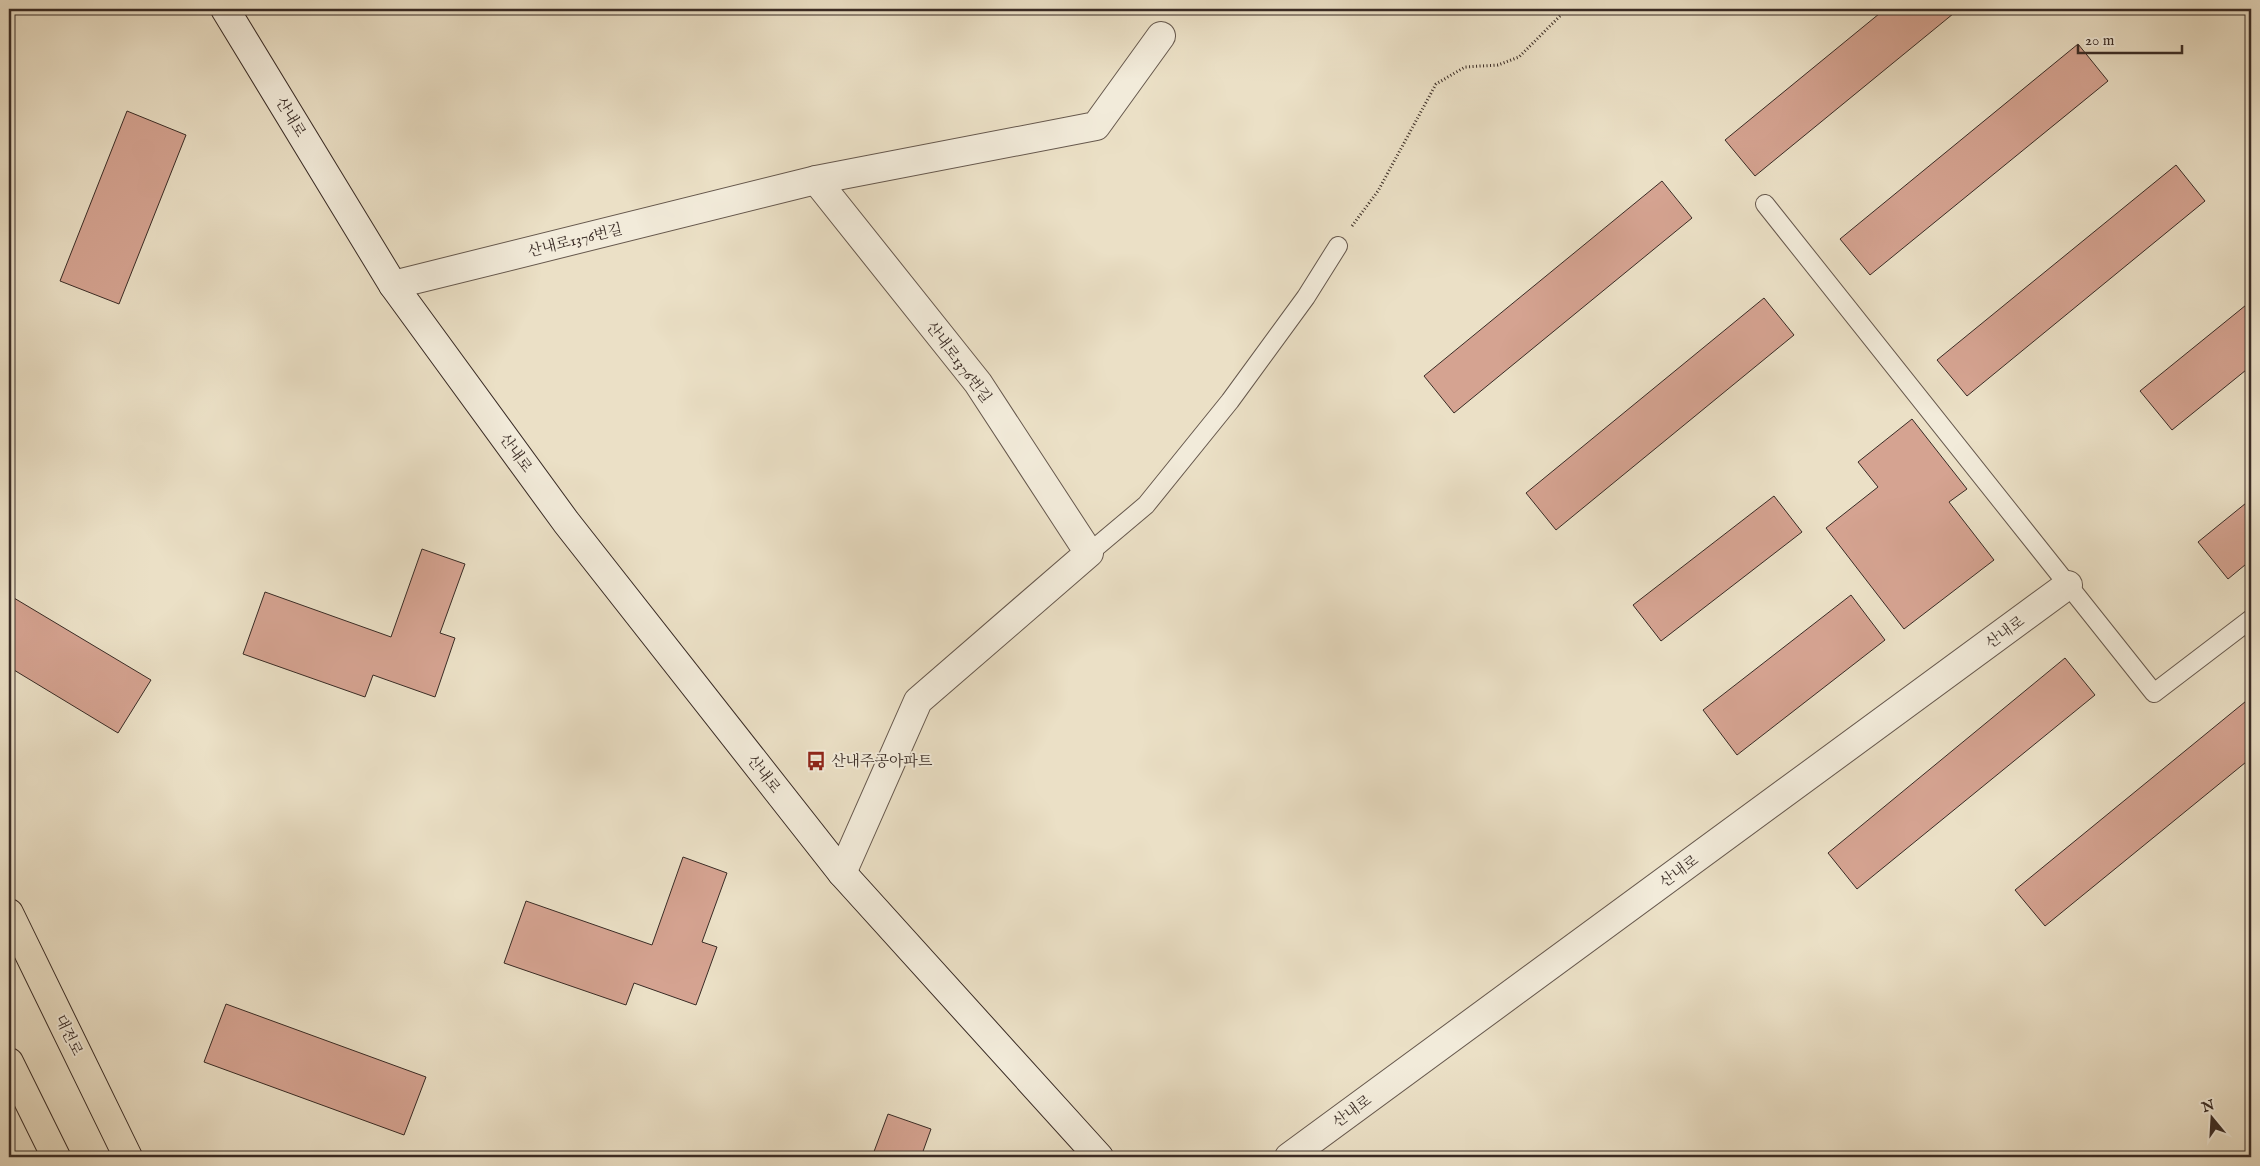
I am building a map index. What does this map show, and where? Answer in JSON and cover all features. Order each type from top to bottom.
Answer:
[{"type":"main road","name":"대전로","points":[[9,914],[128,1157]]},
{"type":"main road","points":[[9,1062],[56,1157]]},
{"type":"street","name":"산내로","points":[[224,9],[393,285],[566,522],[842,873],[1099,1157]]},
{"type":"street","name":"산내로1376번길","points":[[393,285],[816,180],[1096,126],[1161,36]]},
{"type":"street","name":"산내로1376번길","points":[[816,180],[978,382],[1089,553]]},
{"type":"street","points":[[842,873],[918,701],[1089,553]]},
{"type":"street","name":"산내로","points":[[1289,1157],[2068,585]]},
{"type":"lane","points":[[1765,204],[2154,693],[2251,619]]},
{"type":"lane","points":[[1089,553],[1146,505],[1230,401],[1306,297],[1338,246]]},
{"type":"path","points":[[1338,246],[1378,191],[1436,84],[1465,67],[1498,65],[1519,57],[1567,9]]},
{"type":"building","points":[[1885,9],[1959,9],[1755,176],[1725,140]]},
{"type":"building","points":[[2078,44],[2108,81],[1870,275],[1840,239]]},
{"type":"building","points":[[127,111],[186,135],[119,304],[60,281]]},
{"type":"building","points":[[2176,165],[2205,201],[1967,396],[1937,360]]},
{"type":"building","points":[[1662,181],[1692,218],[1454,413],[1424,376]]},
{"type":"building","points":[[1764,298],[1794,335],[1556,530],[1526,493]]},
{"type":"building","points":[[2251,301],[2251,366],[2172,430],[2140,391]]},
{"type":"building","points":[[1912,419],[1967,489],[1949,502],[1994,560],[1904,629],[1826,528],[1878,487],[1858,462]]},
{"type":"building","points":[[1774,496],[1802,532],[1661,641],[1633,605]]},
{"type":"building","points":[[2251,499],[2251,560],[2228,579],[2198,542]]},
{"type":"building","points":[[422,549],[465,564],[440,633],[455,638],[435,697],[373,675],[365,697],[243,654],[265,592],[391,637]]},
{"type":"building","points":[[9,595],[151,680],[118,733],[9,667]]},
{"type":"building","points":[[1851,595],[1885,640],[1737,755],[1703,710]]},
{"type":"building","points":[[2065,658],[2095,695],[1857,889],[1828,853]]},
{"type":"building","points":[[2251,697],[2251,758],[2045,926],[2015,890]]},
{"type":"building","points":[[683,857],[727,873],[702,942],[717,947],[696,1005],[634,983],[626,1005],[504,963],[526,901],[652,945]]},
{"type":"building","points":[[226,1004],[426,1077],[404,1135],[204,1062]]},
{"type":"building","points":[[888,1114],[931,1129],[921,1157],[872,1157]]},
{"type":"place","name":"산내주공아파트","points":[[816,761]]}]
